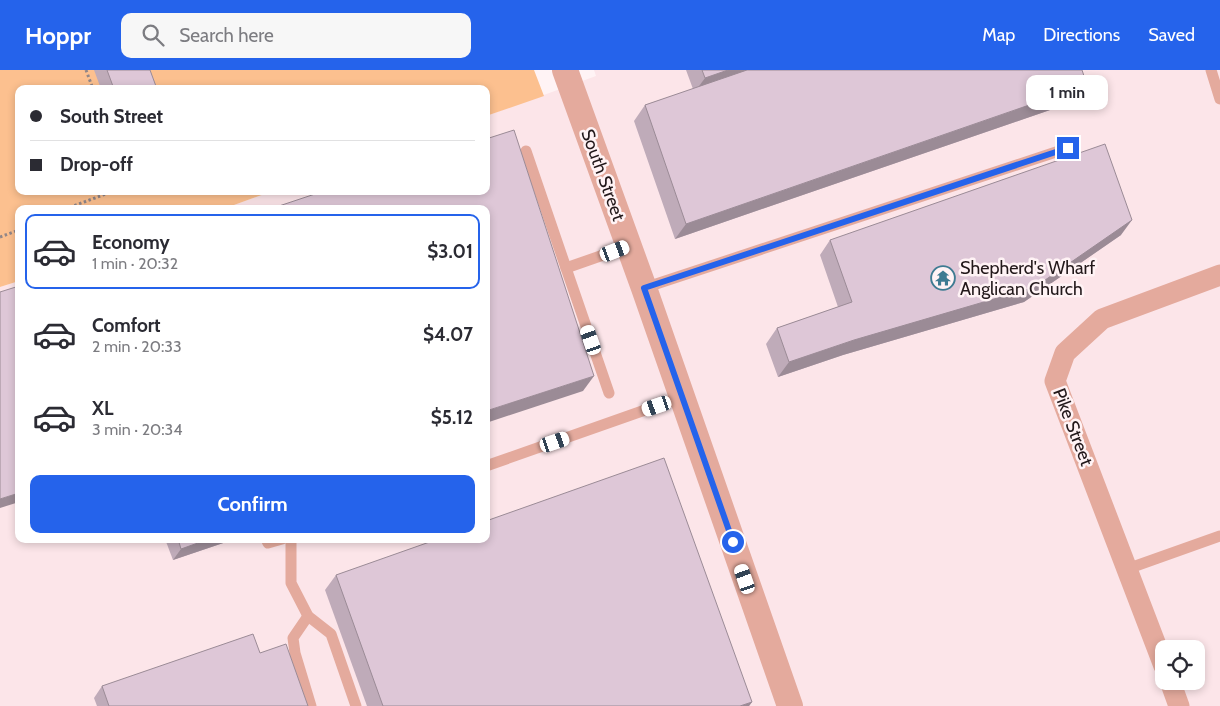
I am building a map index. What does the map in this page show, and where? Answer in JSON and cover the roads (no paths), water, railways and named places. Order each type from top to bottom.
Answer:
[{"type":"street","name":"South Street","points":[[565,70],[644,288],[790,706]]},
{"type":"street","name":"Pike Street","points":[[1155,642],[1055,381],[1065,352],[1102,318],[1220,276]]},
{"type":"street","points":[[1173,690],[1179,706]]},
{"type":"lane","points":[[1211,70],[1220,99]]},
{"type":"lane","points":[[644,288],[1068,148]]},
{"type":"lane","points":[[526,151],[609,393]]},
{"type":"lane","points":[[566,268],[629,246]]},
{"type":"lane","points":[[490,465],[682,397]]},
{"type":"lane","points":[[1127,569],[1220,536]]},
{"type":"lane","points":[[291,543],[292,583],[308,616],[331,634],[356,706]]},
{"type":"lane","points":[[308,616],[293,638],[295,653],[311,706]]},
{"type":"place","name":"Shepherd's Wharf Anglican Church","points":[[943,278]]}]
